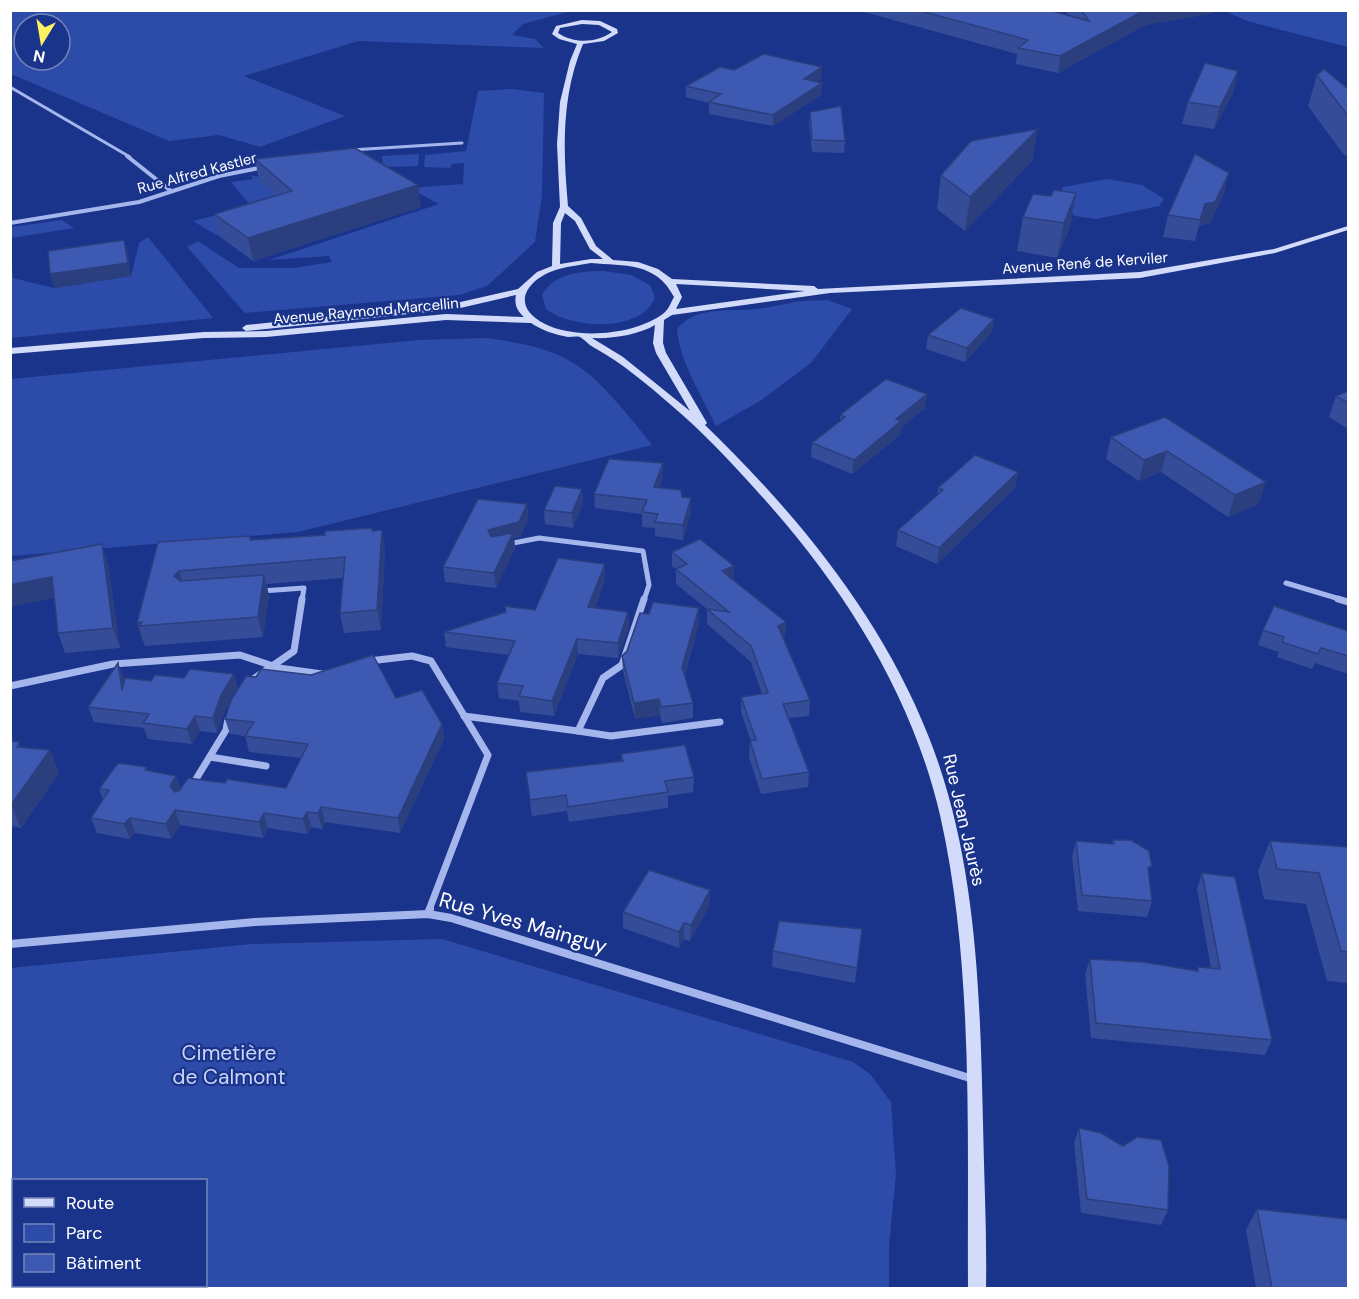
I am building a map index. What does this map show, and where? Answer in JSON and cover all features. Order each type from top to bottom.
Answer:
[{"type":"main road","points":[[591,22],[594,14]]},
{"type":"main road","points":[[591,22],[613,27],[615,33],[599,40],[581,42],[564,39],[555,34],[555,30],[572,23],[591,22]]},
{"type":"main road","points":[[556,267],[557,223],[564,207],[562,102],[581,42]]},
{"type":"main road","points":[[564,207],[578,220],[593,247],[610,261]]},
{"type":"main road","name":"Avenue René de Kerviler","points":[[1338,231],[1348,222]]},
{"type":"main road","name":"Avenue René de Kerviler","points":[[670,313],[830,290],[1140,275],[1275,252],[1348,228]]},
{"type":"main road","points":[[531,320],[522,311],[519,301],[521,291],[528,282],[556,267],[591,261],[635,264],[655,271],[670,281],[678,297],[670,313],[660,321],[626,333],[584,336]]},
{"type":"main road","name":"Avenue René de Kerviler","points":[[670,281],[830,290]]},
{"type":"main road","name":"Avenue Raymond Marcellin","points":[[204,335],[258,326],[456,306],[521,291]]},
{"type":"main road","name":"Avenue Raymond Marcellin","points":[[10,351],[204,335],[266,334],[446,317],[531,320],[554,330],[584,336]]},
{"type":"main road","name":"Rue Jean Jaurès","points":[[660,321],[658,343],[661,353],[707,432]]},
{"type":"main road","name":"Rue Jean Jaurès","points":[[584,336],[618,357],[707,432],[780,512],[856,609],[882,649],[922,735],[935,772],[959,873],[970,977],[977,1288]]},
{"type":"street","points":[[10,87],[133,159],[171,191]]},
{"type":"street","points":[[345,151],[462,143]]},
{"type":"street","name":"Rue Alfred Kastler","points":[[10,223],[139,202],[219,176],[276,164]]},
{"type":"street","points":[[506,544],[540,538],[643,551],[650,585],[622,665],[603,678],[578,731]]},
{"type":"street","points":[[1286,583],[1348,602]]},
{"type":"street","points":[[246,688],[251,679],[294,651],[304,588],[256,591]]},
{"type":"street","points":[[10,686],[113,664],[240,655],[252,657],[269,666],[322,675],[332,672]]},
{"type":"street","points":[[362,663],[382,658],[412,656],[431,660],[488,755],[428,914]]},
{"type":"street","points":[[187,793],[226,730],[230,714]]},
{"type":"street","points":[[464,717],[611,736],[720,722]]},
{"type":"street","points":[[210,757],[266,766]]},
{"type":"street","name":"Rue Yves Mainguy","points":[[10,944],[255,922],[428,914],[462,921],[973,1079]]},
{"type":"green space","points":[[10,11],[571,11],[523,24],[512,35],[535,39],[544,48],[358,41],[244,76],[345,116],[260,147],[219,135],[169,141],[11,74]]},
{"type":"green space","points":[[1225,11],[1348,11],[1348,47],[1247,21]]},
{"type":"green space","points":[[512,89],[544,93],[542,196],[535,242],[487,286],[459,295],[245,313],[187,247],[198,241],[239,268],[293,268],[332,262],[329,256],[269,260],[439,204],[409,188],[463,184],[464,163],[452,164],[450,168],[424,167],[425,155],[466,151],[478,91]]},
{"type":"green space","points":[[419,154],[418,166],[383,167],[382,156]]},
{"type":"green space","points":[[372,157],[370,167],[334,197],[216,235],[193,221],[251,206],[231,182],[253,179],[250,175],[263,178]]},
{"type":"green space","points":[[1107,179],[1142,185],[1164,199],[1159,206],[1096,219],[1075,216],[1057,203],[1063,187]]},
{"type":"green space","points":[[62,220],[74,228],[11,238],[11,227]]},
{"type":"green space","points":[[148,237],[213,318],[11,338],[10,253],[13,278],[54,288],[131,276],[139,243]]},
{"type":"green space","points":[[604,271],[631,275],[650,285],[655,298],[647,309],[635,317],[604,324],[571,321],[546,309],[542,295],[554,282],[578,273]]},
{"type":"green space","points":[[827,300],[852,309],[811,363],[760,401],[716,426],[687,367],[677,329],[694,316],[714,311],[757,309],[799,301]]},
{"type":"green space","points":[[487,338],[544,350],[575,364],[606,390],[652,445],[298,532],[11,556],[11,379],[419,340]]},
{"type":"green space","name":"Cimetière de Calmont","points":[[442,939],[853,1062],[870,1074],[891,1102],[896,1175],[889,1245],[889,1288],[11,1288],[11,968],[252,944]]},
{"type":"building","points":[[917,10],[1048,10],[1089,21],[1081,10],[1145,10],[1060,56],[1018,48],[1028,40]]},
{"type":"building","points":[[764,54],[822,67],[804,79],[822,83],[773,115],[709,102],[721,94],[686,86],[720,67],[734,70]]},
{"type":"building","points":[[1205,63],[1238,71],[1220,107],[1188,102]]},
{"type":"building","points":[[1324,69],[1348,89],[1348,116],[1317,75]]},
{"type":"building","points":[[841,106],[845,141],[812,140],[810,112]]},
{"type":"building","points":[[1038,129],[970,197],[941,175],[971,141]]},
{"type":"building","points":[[355,148],[418,185],[248,238],[214,214],[292,191],[255,159]]},
{"type":"building","points":[[1195,154],[1229,173],[1215,202],[1205,204],[1200,220],[1168,215]]},
{"type":"building","points":[[1054,190],[1076,193],[1064,223],[1023,217],[1033,194],[1051,196]]},
{"type":"building","points":[[124,240],[128,263],[50,274],[48,251]]},
{"type":"building","points":[[961,308],[994,319],[967,348],[928,335]]},
{"type":"building","points":[[886,379],[927,394],[896,419],[901,421],[854,460],[812,443],[845,417],[840,415]]},
{"type":"building","points":[[1348,391],[1348,403],[1336,396]]},
{"type":"building","points":[[1165,417],[1266,482],[1235,495],[1167,451],[1144,460],[1111,437]]},
{"type":"building","points":[[975,455],[1018,472],[939,548],[898,530],[943,490],[938,488]]},
{"type":"building","points":[[609,459],[663,463],[654,487],[681,490],[682,497],[691,498],[683,525],[655,522],[658,514],[642,512],[647,500],[594,494]]},
{"type":"building","points":[[555,486],[582,489],[572,513],[544,510]]},
{"type":"building","points":[[478,499],[527,504],[519,522],[488,530],[491,537],[513,533],[494,573],[443,567]]},
{"type":"building","points":[[372,528],[372,531],[382,530],[377,610],[340,613],[345,557],[179,571],[174,576],[180,581],[264,575],[258,617],[139,626],[142,622],[137,623],[158,542],[250,536],[250,540],[325,535],[325,531]]},
{"type":"building","points":[[700,539],[734,566],[722,571],[786,622],[778,626],[810,700],[783,704],[809,772],[762,779],[750,741],[756,740],[741,697],[768,693],[751,646],[707,609],[729,612],[676,569],[687,564],[672,552]]},
{"type":"building","points":[[102,544],[113,628],[58,633],[52,577],[10,585],[10,561]]},
{"type":"building","points":[[558,558],[605,564],[588,607],[628,612],[618,643],[577,639],[552,701],[519,696],[523,686],[497,683],[515,641],[444,632],[506,612],[505,606],[535,610]]},
{"type":"building","points":[[653,602],[699,608],[682,667],[693,703],[661,707],[659,699],[634,703],[622,656],[627,651],[640,613],[649,614]]},
{"type":"building","points":[[1274,606],[1348,631],[1348,656],[1321,648],[1318,654],[1282,642],[1284,637],[1263,630]]},
{"type":"building","points":[[373,655],[396,698],[422,690],[442,724],[398,818],[321,807],[318,813],[307,812],[303,819],[264,813],[259,822],[175,810],[166,824],[130,818],[124,824],[91,818],[109,790],[99,789],[118,763],[147,767],[145,770],[176,776],[170,786],[175,792],[180,790],[188,778],[225,783],[227,779],[286,788],[308,744],[245,736],[254,722],[225,719],[231,700],[246,676],[256,677],[261,669],[311,675]]},
{"type":"building","points":[[118,663],[122,690],[125,678],[151,681],[155,675],[184,678],[190,669],[234,674],[221,695],[213,718],[195,716],[187,729],[143,723],[149,714],[88,707]]},
{"type":"building","points":[[10,741],[20,742],[17,747],[50,750],[11,805]]},
{"type":"building","points":[[685,745],[694,777],[665,781],[668,792],[568,807],[566,795],[530,800],[526,772],[623,761],[621,754]]},
{"type":"building","points":[[1113,840],[1131,840],[1149,851],[1152,866],[1148,868],[1152,901],[1082,895],[1076,841],[1114,844]]},
{"type":"building","points":[[1270,841],[1348,847],[1348,952],[1341,951],[1319,873],[1277,869]]},
{"type":"building","points":[[649,870],[710,890],[691,925],[684,923],[679,932],[623,912]]},
{"type":"building","points":[[1202,873],[1235,877],[1272,1040],[1096,1023],[1090,959],[1143,962],[1198,971],[1198,967],[1220,969]]},
{"type":"building","points":[[779,921],[862,929],[857,968],[773,951]]},
{"type":"building","points":[[1079,1128],[1101,1133],[1123,1146],[1137,1137],[1161,1140],[1169,1166],[1168,1210],[1087,1199]]},
{"type":"building","points":[[1257,1209],[1348,1219],[1348,1288],[1272,1288]]}]
